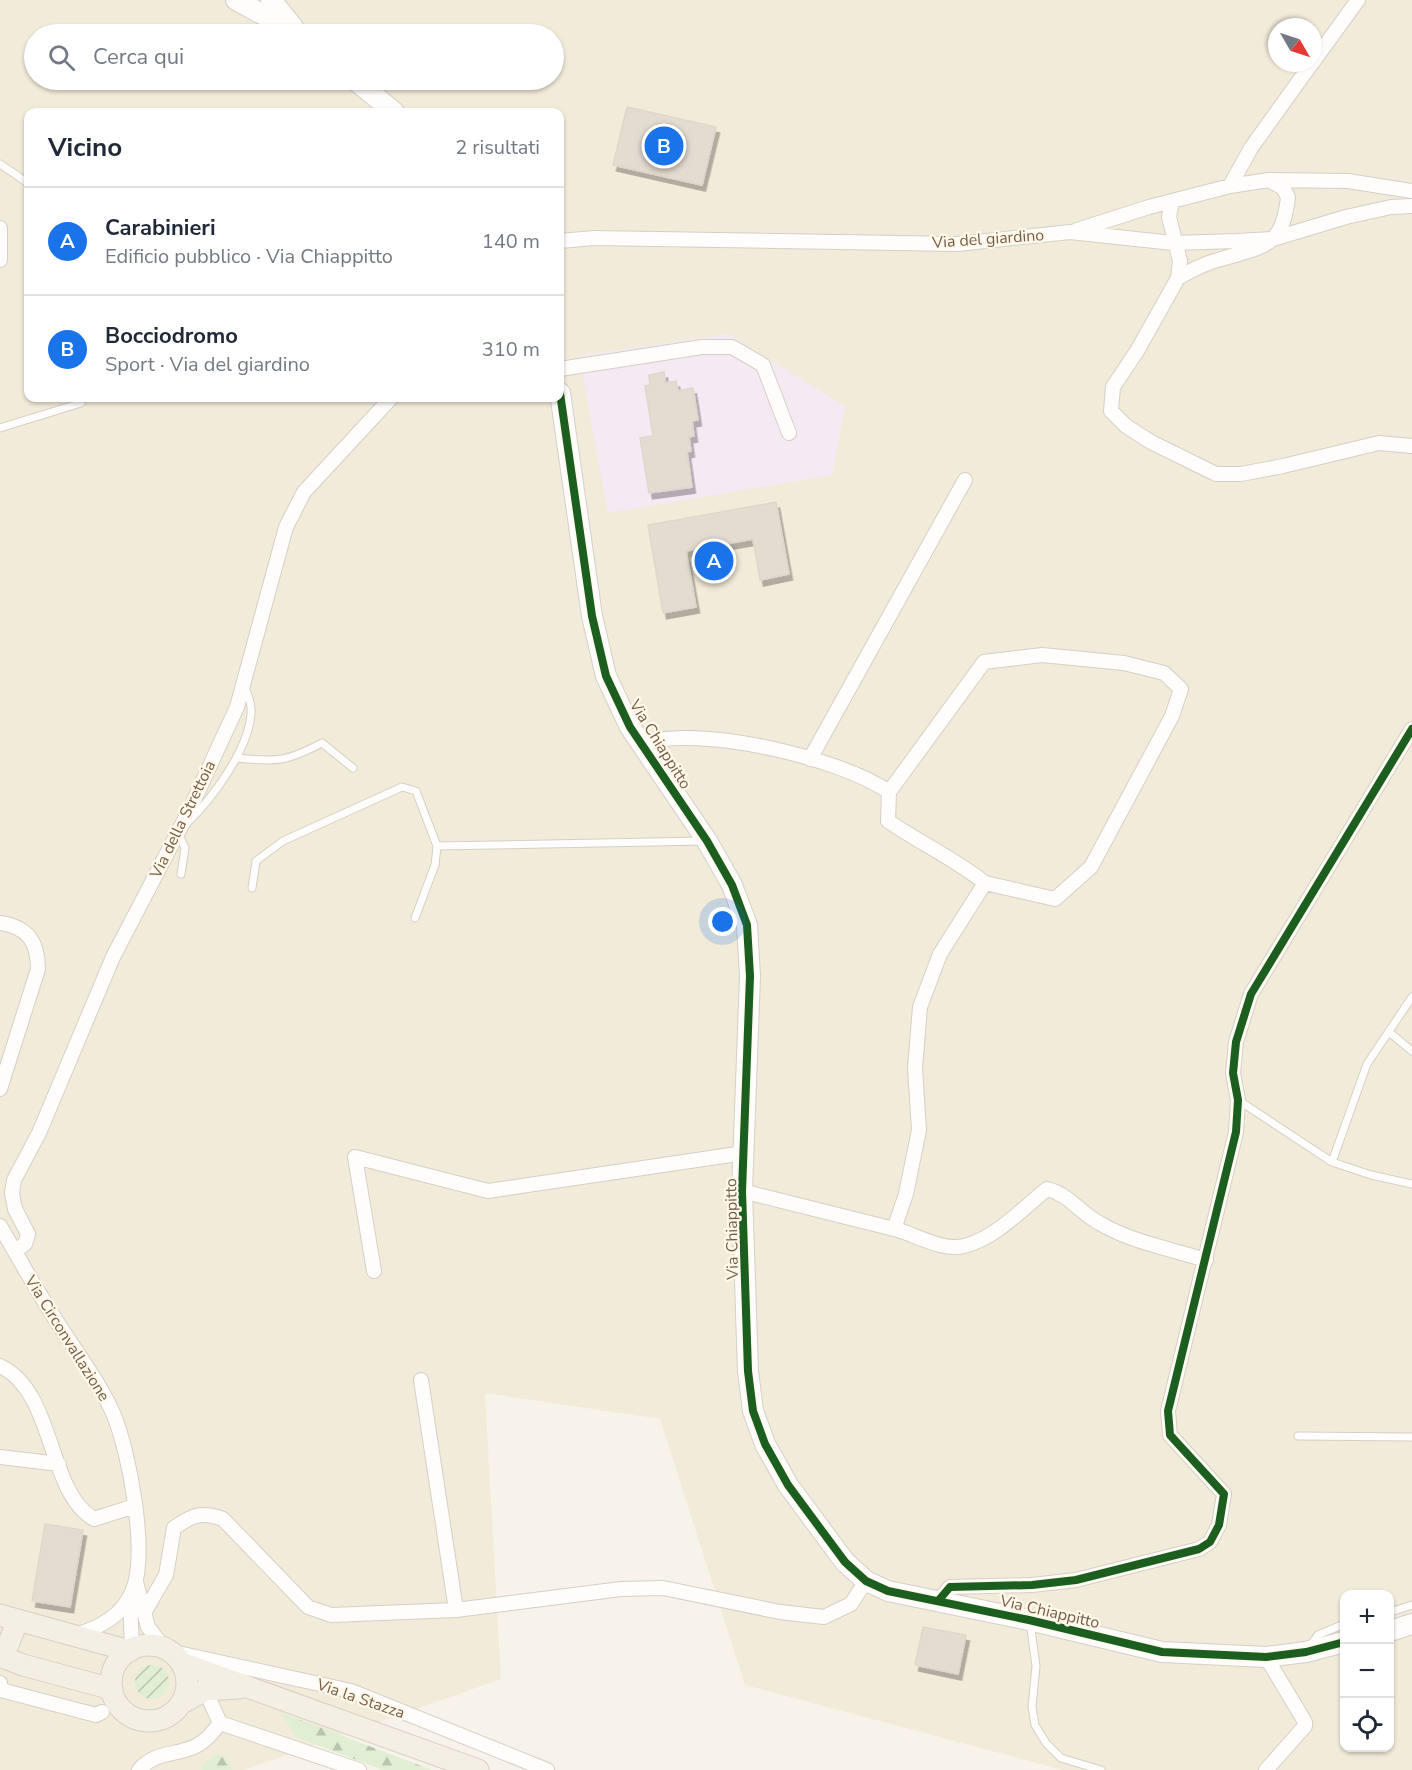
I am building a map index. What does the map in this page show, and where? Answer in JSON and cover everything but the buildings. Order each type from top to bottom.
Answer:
[{"type":"main road","points":[[112,1689],[1,1661],[9,1617],[131,1650]]},
{"type":"main road","points":[[248,1688],[205,1690],[182,1703],[165,1718],[142,1721],[122,1710],[112,1689],[111,1680],[117,1663],[131,1650],[145,1646],[171,1654],[248,1688],[478,1770]]},
{"type":"main road","points":[[171,1654],[187,1678],[182,1703]]},
{"type":"street","points":[[237,0],[281,24]]},
{"type":"street","points":[[271,0],[291,24]]},
{"type":"street","points":[[1322,49],[1358,0]]},
{"type":"street","points":[[1230,186],[1251,148],[1305,72]]},
{"type":"street","points":[[367,90],[389,108]]},
{"type":"street","points":[[1178,278],[1214,261],[1263,248],[1273,239],[1284,217],[1288,197],[1282,188],[1269,180]]},
{"type":"street","points":[[1070,232],[1230,186],[1269,180],[1348,181],[1412,191]]},
{"type":"street","points":[[1172,202],[1169,216],[1173,243],[1179,261],[1178,278],[1137,351],[1113,387],[1111,411],[1126,426],[1151,442],[1216,474],[1241,474],[1379,443],[1412,446]]},
{"type":"street","name":"Via del giardino","points":[[564,241],[606,238],[958,244],[1070,232],[1173,243],[1273,239],[1391,207],[1412,206]]},
{"type":"street","points":[[0,228],[0,260]]},
{"type":"street","points":[[564,368],[702,347],[732,347],[763,365],[789,433]]},
{"type":"street","name":"Via della Strettoia","points":[[15,1251],[25,1244],[28,1234],[15,1209],[12,1193],[14,1180],[44,1122],[113,957],[178,832],[237,707],[286,527],[304,492],[387,402]]},
{"type":"street","name":"Via Chiappitto","points":[[561,402],[592,616],[604,666],[630,727],[707,841],[732,885],[747,925],[750,976],[742,1191],[748,1371],[753,1411],[765,1444],[788,1485],[845,1562],[866,1581],[888,1591],[1029,1620],[1162,1652],[1266,1657],[1306,1652],[1340,1643]]},
{"type":"street","points":[[810,759],[965,480]]},
{"type":"street","points":[[1042,655],[1124,663],[1164,673],[1181,689],[1172,716],[1091,867],[1055,899],[985,883],[967,869],[919,842],[888,821],[889,792],[984,662],[1042,655]]},
{"type":"street","points":[[938,1601],[950,1587],[1032,1585],[1076,1580],[1156,1561],[1199,1549],[1210,1542],[1220,1525],[1224,1494],[1170,1435],[1168,1411],[1236,1132],[1238,1100],[1233,1073],[1236,1042],[1251,994],[1412,729]]},
{"type":"street","points":[[642,744],[661,737],[769,747],[870,779],[889,792]]},
{"type":"street","points":[[894,1229],[906,1194],[919,1130],[915,1068],[920,1007],[940,954],[985,883]]},
{"type":"street","points":[[0,923],[18,926],[30,936],[38,951],[38,969],[0,1089]]},
{"type":"street","points":[[374,1271],[356,1157],[488,1191],[744,1153]]},
{"type":"street","points":[[742,1191],[894,1229],[936,1243],[963,1246],[978,1240],[1010,1220],[1047,1189],[1060,1192],[1098,1223],[1121,1234],[1206,1260]]},
{"type":"street","name":"Via Circonvallazione","points":[[0,1226],[62,1330],[93,1372],[114,1415],[127,1458],[135,1506],[136,1582],[130,1597],[109,1620],[76,1635]]},
{"type":"street","points":[[0,1366],[22,1384],[40,1413],[58,1464],[81,1512],[94,1519],[135,1506]]},
{"type":"street","points":[[421,1380],[456,1610]]},
{"type":"street","points":[[0,1457],[58,1464]]},
{"type":"street","points":[[144,1613],[166,1575],[174,1528],[190,1516],[207,1513],[223,1519],[308,1607],[322,1613],[456,1610],[621,1589],[663,1588],[780,1612],[824,1617],[851,1604],[866,1581]]},
{"type":"street","points":[[136,1582],[153,1636],[171,1654]]},
{"type":"street","name":"Via Circonvallazione","points":[[130,1597],[131,1650]]},
{"type":"street","points":[[1394,1629],[1412,1624]]},
{"type":"street","name":"Via la Stazza","points":[[171,1654],[351,1691],[547,1770]]},
{"type":"street","points":[[1266,1657],[1305,1722],[1305,1726],[1266,1770]]},
{"type":"street","points":[[0,1683],[1,1690],[96,1715],[102,1712]]},
{"type":"street","points":[[205,1690],[220,1723],[343,1762],[359,1770]]},
{"type":"street","points":[[139,1770],[150,1759],[195,1747],[208,1738],[220,1723]]},
{"type":"lane","points":[[0,164],[24,180]]},
{"type":"lane","points":[[0,428],[81,404]]},
{"type":"lane","points":[[181,874],[185,848],[178,832],[200,811],[237,758],[251,714],[250,700],[244,686]]},
{"type":"lane","points":[[237,758],[272,761],[294,758],[322,743],[353,768]]},
{"type":"lane","points":[[252,888],[256,861],[283,841],[402,787],[416,791],[437,846],[435,865],[415,918]]},
{"type":"lane","points":[[437,846],[707,841]]},
{"type":"lane","points":[[1332,1162],[1367,1064],[1412,997]]},
{"type":"lane","points":[[1389,1032],[1412,1051]]},
{"type":"lane","points":[[1238,1100],[1332,1162],[1371,1175],[1412,1184]]},
{"type":"lane","points":[[1298,1436],[1412,1437]]},
{"type":"lane","points":[[1394,1610],[1412,1605]]},
{"type":"lane","points":[[1029,1620],[1036,1666],[1032,1707],[1035,1725],[1046,1743],[1061,1758],[1101,1770]]},
{"type":"lane","points":[[1306,1652],[1318,1635],[1340,1626]]},
{"type":"shaded area","points":[[0,0],[1412,0],[1412,1770],[1063,1770],[745,1685],[660,1419],[485,1393],[501,1679],[244,1770],[0,1770]]},
{"type":"shaded area","points":[[729,334],[845,406],[832,475],[608,513],[579,356]]},
{"type":"green space","points":[[152,1665],[164,1670],[169,1682],[164,1694],[152,1699],[140,1694],[135,1682],[140,1670]]},
{"type":"green space","points":[[280,1712],[432,1770],[383,1770],[296,1737]]},
{"type":"green space","points":[[217,1754],[224,1756],[233,1770],[202,1770],[201,1765]]},
{"type":"cycle path","points":[[561,402],[592,616],[606,676],[630,727],[707,841],[732,885],[747,925],[750,976],[742,1191],[748,1371],[753,1411],[765,1444],[788,1485],[845,1562],[866,1581],[888,1591],[1029,1620],[1162,1652],[1266,1657],[1306,1652],[1340,1643]]},
{"type":"cycle path","points":[[938,1601],[950,1587],[1032,1585],[1076,1580],[1199,1549],[1210,1542],[1219,1525],[1224,1494],[1170,1435],[1168,1411],[1236,1132],[1238,1100],[1233,1073],[1236,1042],[1251,994],[1412,729]]},
{"type":"place","name":"Bocciodromo","points":[[664,146]]},
{"type":"place","name":"Carabinieri","points":[[714,561]]}]
